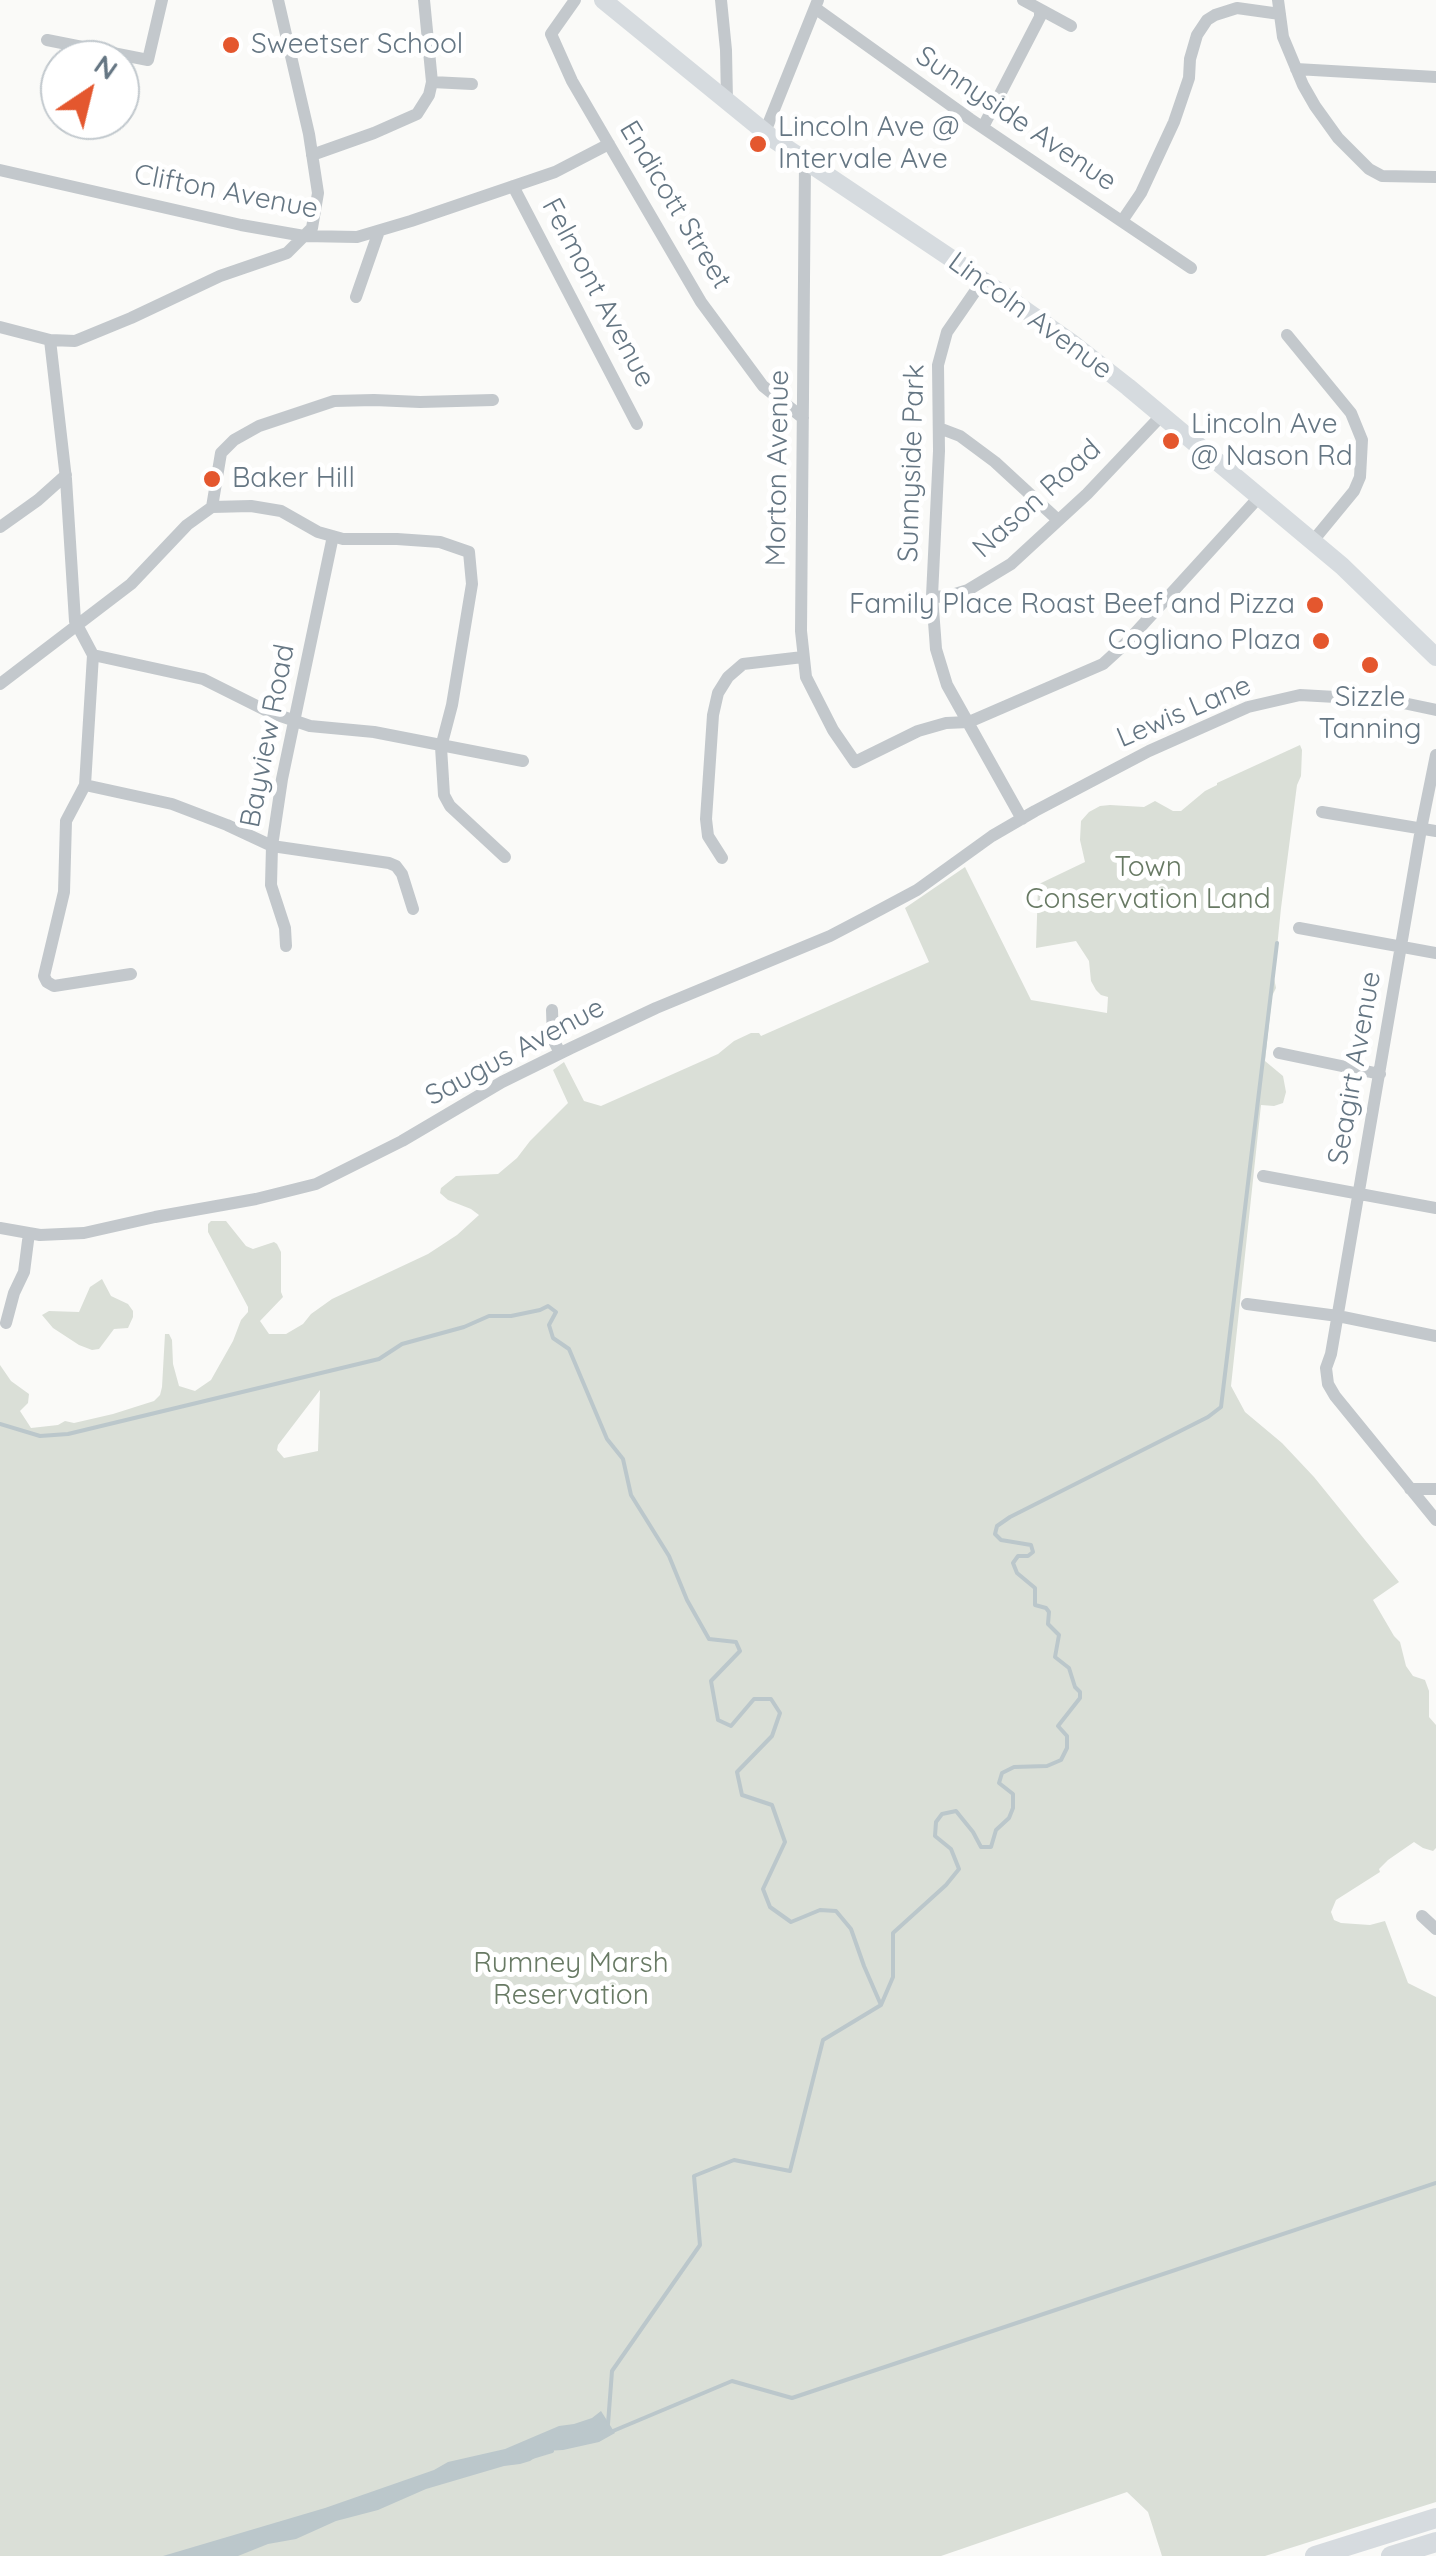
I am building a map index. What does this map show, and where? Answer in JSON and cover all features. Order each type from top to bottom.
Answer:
[{"type":"main road","name":"Lincoln Avenue","points":[[610,2],[765,132],[1072,343],[1260,496],[1392,612],[1436,657]]},
{"type":"main road","points":[[1315,2556],[1436,2518]]},
{"type":"main road","points":[[1391,2556],[1436,2542]]},
{"type":"street","points":[[140,58],[148,60],[162,0]]},
{"type":"street","points":[[0,328],[50,340],[74,341],[220,276],[287,253],[312,228],[318,193],[278,0]]},
{"type":"street","points":[[312,155],[417,114],[429,96],[432,82],[424,0]]},
{"type":"street","name":"Endicott Street","points":[[575,0],[551,34],[572,80],[702,302],[763,386],[804,418]]},
{"type":"street","points":[[721,0],[727,101]]},
{"type":"street","points":[[1023,0],[1071,26]]},
{"type":"street","points":[[765,132],[816,4]]},
{"type":"street","name":"Sunnyside Avenue","points":[[816,4],[983,127],[1192,268]]},
{"type":"street","points":[[1122,220],[1141,193],[1174,122],[1189,78],[1197,35],[1215,14],[1237,8],[1279,7],[1283,37],[1315,106],[1338,138],[1369,169],[1382,176],[1436,177]]},
{"type":"street","points":[[983,127],[1040,11]]},
{"type":"street","points":[[1296,69],[1436,78]]},
{"type":"street","points":[[432,82],[472,84]]},
{"type":"street","name":"Clifton Avenue","points":[[0,170],[241,225],[304,236],[357,237],[555,172],[609,144]]},
{"type":"street","name":"Morton Avenue","points":[[806,162],[801,632],[806,677],[833,730],[855,762],[918,730],[969,722]]},
{"type":"street","name":"Felmont Avenue","points":[[514,186],[638,424]]},
{"type":"street","points":[[356,297],[378,230]]},
{"type":"street","name":"Sunnyside Park","points":[[983,280],[948,332],[938,365],[932,596],[936,649],[947,685],[1022,819]]},
{"type":"street","points":[[1287,335],[1351,413],[1362,440],[1360,477],[1354,491],[1312,542]]},
{"type":"street","points":[[50,340],[66,475],[77,624],[93,654],[85,785],[66,821],[64,892],[44,976],[54,986],[131,974]]},
{"type":"street","points":[[212,507],[221,453],[258,426],[334,401],[492,400]]},
{"type":"street","name":"Nason Road","points":[[932,596],[945,598],[968,590],[1011,564],[1162,415]]},
{"type":"street","points":[[939,428],[960,436],[995,462],[1058,520]]},
{"type":"street","points":[[0,526],[66,475]]},
{"type":"street","points":[[969,722],[1103,664],[1126,644],[1260,496]]},
{"type":"street","points":[[0,684],[131,584],[212,507],[281,511],[318,532],[343,539],[440,542],[469,552],[472,584],[441,747],[444,795],[450,806],[505,857]]},
{"type":"street","name":"Bayview Road","points":[[286,946],[285,928],[271,884],[272,846],[282,779],[334,536]]},
{"type":"street","points":[[93,654],[203,679],[269,712],[310,726],[374,732],[523,761]]},
{"type":"street","points":[[722,858],[708,836],[706,812],[718,693],[743,664],[804,657]]},
{"type":"street","name":"Lewis Lane","points":[[1022,819],[1148,751],[1248,707],[1300,694],[1389,700],[1436,710]]},
{"type":"street","name":"Seagirt Avenue","points":[[1410,1489],[1331,1390],[1326,1368],[1436,755]]},
{"type":"street","points":[[85,785],[172,804],[272,846],[389,863],[402,874],[412,909]]},
{"type":"street","points":[[1322,812],[1436,831]]},
{"type":"street","name":"Saugus Avenue","points":[[0,1228],[40,1235],[84,1234],[316,1184],[560,1053],[656,1008],[830,936],[917,890],[1022,819]]},
{"type":"street","points":[[1299,928],[1436,952]]},
{"type":"street","points":[[552,1010],[552,1039],[560,1053]]},
{"type":"street","points":[[1278,1053],[1380,1074]]},
{"type":"street","points":[[1263,1176],[1436,1208]]},
{"type":"street","points":[[6,1323],[24,1272],[29,1233]]},
{"type":"street","points":[[1247,1304],[1338,1316],[1436,1336]]},
{"type":"street","points":[[1410,1489],[1436,1489]]},
{"type":"street","points":[[1410,1489],[1436,1520]]},
{"type":"street","points":[[1422,1916],[1436,1929]]},
{"type":"green space","name":"Rumney Marsh Reservation","points":[[1300,745],[1301,776],[1281,908],[1276,988],[1265,1061],[1283,1076],[1286,1092],[1283,1103],[1261,1105],[1231,1386],[1245,1412],[1314,1477],[1399,1582],[1373,1600],[1400,1642],[1406,1666],[1413,1676],[1425,1680],[1429,1717],[1436,1725],[1436,1848],[1433,1851],[1414,1842],[1388,1860],[1380,1872],[1336,1900],[1331,1912],[1334,1920],[1341,1923],[1370,1925],[1385,1921],[1408,1983],[1436,1997],[1436,2502],[1265,2556],[1162,2556],[1148,2512],[1127,2492],[941,2556],[0,2556],[0,1365],[11,1381],[29,1394],[28,1403],[20,1411],[31,1428],[65,1421],[74,1423],[154,1401],[162,1387],[165,1334],[172,1340],[179,1386],[195,1391],[211,1380],[248,1312],[208,1232],[211,1221],[226,1221],[253,1249],[277,1244],[281,1252],[283,1297],[260,1321],[269,1334],[286,1334],[332,1299],[428,1254],[479,1215],[448,1200],[440,1193],[441,1188],[456,1176],[498,1174],[517,1158],[568,1103],[553,1070],[564,1062],[584,1101],[601,1106],[718,1054],[751,1033],[761,1036],[929,962],[905,908],[965,867],[1031,1000],[1107,1013],[1108,997],[1096,990],[1089,961],[1076,941],[1036,948],[1039,884],[1085,862],[1081,821],[1089,812],[1110,805],[1144,807],[1155,801],[1181,811],[1217,783]],"holes":[[[320,1390],[318,1451],[284,1458],[277,1450]]]},
{"type":"green space","points":[[102,1279],[111,1296],[128,1304],[133,1317],[128,1328],[114,1329],[99,1349],[92,1350],[53,1328],[42,1315],[49,1311],[79,1312],[90,1287]]},
{"type":"shaded area","points":[[601,2411],[615,2433],[599,2442],[545,2451],[530,2461],[426,2489],[378,2510],[238,2556],[163,2556],[325,2508],[448,2462],[505,2449],[559,2426],[592,2418]]},
{"type":"waterway","points":[[881,2005],[893,1977],[893,1933],[959,1869],[951,1849],[935,1836],[936,1822],[942,1814],[956,1811],[981,1847],[991,1847],[996,1830],[1013,1808],[1013,1794],[999,1783],[1002,1773],[1014,1767],[1047,1766],[1061,1760],[1067,1736],[1058,1726],[1080,1698],[1069,1668],[1055,1657],[1059,1635],[1048,1624],[1049,1612],[1035,1605],[1035,1588],[1017,1573],[1013,1563],[1018,1556],[1033,1552],[1031,1545],[1001,1540],[995,1534],[997,1526],[1221,1407],[1277,943]]},
{"type":"waterway","points":[[0,1424],[40,1436],[68,1434],[379,1359],[402,1344],[489,1316],[511,1316],[548,1306],[556,1312],[549,1325],[553,1338],[569,1349],[607,1439],[623,1459],[631,1495],[669,1556],[687,1600],[709,1639],[736,1642],[740,1651],[711,1681],[718,1720],[731,1726],[754,1699],[771,1699],[780,1713],[772,1736],[737,1772],[742,1795],[772,1805],[785,1842],[763,1889],[770,1907],[791,1922],[820,1910],[836,1911],[851,1929],[881,2005],[823,2040],[790,2171],[734,2160],[694,2176],[700,2245],[612,2371],[608,2424]]},
{"type":"waterway","points":[[613,2431],[732,2381],[792,2398],[1436,2183]]},
{"type":"waterway","points":[[532,2457],[552,2451]]},
{"type":"place","name":"Sweetser School","points":[[231,45]]},
{"type":"place","name":"Lincoln Ave @ Intervale Ave","points":[[758,144]]},
{"type":"place","name":"Lincoln Ave @ Nason Rd","points":[[1171,441]]},
{"type":"place","name":"Baker Hill","points":[[212,479]]},
{"type":"place","name":"Family Place Roast Beef and Pizza","points":[[1315,605]]},
{"type":"place","name":"Cogliano Plaza","points":[[1321,641]]},
{"type":"place","name":"Sizzle Tanning","points":[[1370,665]]},
{"type":"park label","name":"Town Conservation Land","points":[[1148,884]]}]
